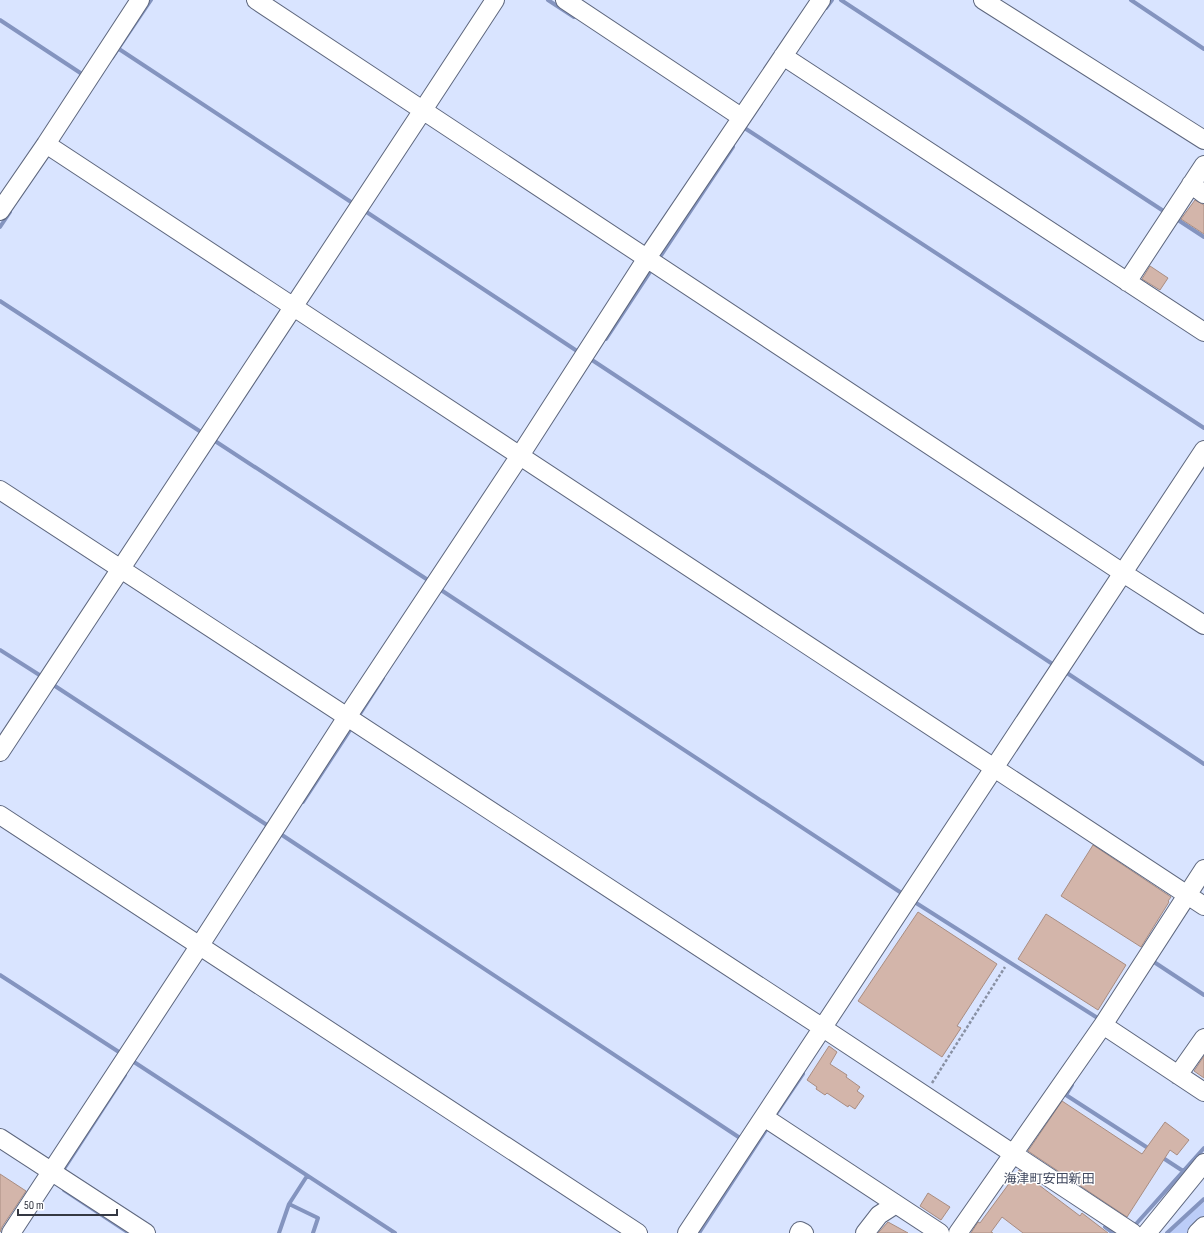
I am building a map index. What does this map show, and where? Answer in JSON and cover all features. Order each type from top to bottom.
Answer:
[{"type":"street","points":[[0,210],[46,144],[140,0]]},
{"type":"street","points":[[256,0],[1204,625]]},
{"type":"street","points":[[0,752],[495,0]]},
{"type":"street","points":[[564,0],[741,117]]},
{"type":"street","points":[[11,1233],[519,457],[647,258],[821,0]]},
{"type":"street","points":[[983,0],[1204,140]]},
{"type":"street","points":[[783,56],[1204,332]]},
{"type":"street","points":[[46,144],[519,457],[1204,906]]},
{"type":"street","points":[[1127,282],[1197,189],[1204,165]]},
{"type":"street","points":[[687,1233],[1204,450]]},
{"type":"street","points":[[0,490],[823,1028],[1133,1233]]},
{"type":"street","points":[[0,815],[638,1233]]},
{"type":"street","points":[[958,1233],[1103,1025],[1204,869]]},
{"type":"street","points":[[1103,1025],[1204,1092]]},
{"type":"street","points":[[1178,1075],[1204,1038]]},
{"type":"street","points":[[764,1117],[940,1233]]},
{"type":"street","points":[[0,1138],[146,1233]]},
{"type":"street","points":[[1147,1233],[1204,1163]]},
{"type":"street","points":[[865,1233],[879,1215],[896,1204]]},
{"type":"street","points":[[1197,1233],[1204,1226]]},
{"type":"street","points":[[799,1233],[800,1231],[804,1233]]},
{"type":"path","points":[[924,1096],[1005,967]]},
{"type":"shaded area","points":[[1204,1202],[1204,1219],[1189,1233],[1169,1233]]},
{"type":"building","points":[[1195,200],[1204,205],[1204,234],[1181,219]]},
{"type":"building","points":[[1150,266],[1168,278],[1160,290],[1142,279]]},
{"type":"building","points":[[1093,845],[1171,897],[1141,947],[1061,896]]},
{"type":"building","points":[[918,912],[997,964],[957,1026],[961,1028],[942,1057],[858,1001]]},
{"type":"building","points":[[1046,914],[1126,965],[1098,1010],[1018,959]]},
{"type":"building","points":[[829,1046],[837,1052],[830,1064],[847,1075],[846,1077],[860,1087],[857,1091],[864,1096],[855,1109],[849,1105],[848,1107],[827,1093],[825,1095],[807,1080]]},
{"type":"building","points":[[1204,1056],[1204,1078],[1194,1071]]},
{"type":"building","points":[[1062,1101],[1142,1154],[1165,1122],[1189,1140],[1177,1155],[1170,1150],[1127,1217],[1028,1151]]},
{"type":"building","points":[[1019,1170],[1080,1216],[1082,1213],[1108,1233],[1023,1233],[1002,1217],[991,1232],[993,1233],[971,1233]]},
{"type":"building","points":[[0,1174],[26,1191],[0,1232]]},
{"type":"building","points":[[928,1193],[950,1207],[941,1220],[920,1206]]},
{"type":"building","points":[[888,1222],[908,1233],[878,1233]]},
{"type":"waterway","points":[[112,58],[151,0]]},
{"type":"waterway","points":[[548,0],[574,17]]},
{"type":"waterway","points":[[826,8],[832,0]]},
{"type":"waterway","points":[[841,0],[1165,212]]},
{"type":"waterway","points":[[1131,0],[1204,49]]},
{"type":"waterway","points":[[0,20],[85,76]]},
{"type":"waterway","points":[[119,49],[351,202]]},
{"type":"waterway","points":[[743,127],[1204,428]]},
{"type":"waterway","points":[[658,260],[733,147]]},
{"type":"waterway","points":[[365,211],[580,353]]},
{"type":"waterway","points":[[0,227],[10,212]]},
{"type":"waterway","points":[[1178,220],[1204,237]]},
{"type":"waterway","points":[[606,339],[652,269]]},
{"type":"waterway","points":[[0,301],[201,432]]},
{"type":"waterway","points":[[589,358],[1054,665]]},
{"type":"waterway","points":[[215,441],[431,582]]},
{"type":"waterway","points":[[441,590],[903,894]]},
{"type":"waterway","points":[[0,650],[41,676]]},
{"type":"waterway","points":[[1064,671],[1204,764]]},
{"type":"waterway","points":[[358,717],[383,678]]},
{"type":"waterway","points":[[55,686],[270,827]]},
{"type":"waterway","points":[[303,802],[352,727]]},
{"type":"waterway","points":[[279,833],[740,1138]]},
{"type":"waterway","points":[[913,901],[1096,1017]]},
{"type":"waterway","points":[[1151,960],[1204,995]]},
{"type":"waterway","points":[[0,975],[122,1054]]},
{"type":"waterway","points":[[131,1060],[395,1233]]},
{"type":"waterway","points":[[774,1117],[803,1074]]},
{"type":"waterway","points":[[62,1172],[125,1075]]},
{"type":"waterway","points":[[1072,1085],[1066,1095],[1151,1150]]},
{"type":"waterway","points":[[699,1233],[768,1127]]},
{"type":"waterway","points":[[1136,1224],[1204,1148]]},
{"type":"waterway","points":[[1160,1156],[1183,1171]]},
{"type":"waterway","points":[[279,1233],[289,1204],[307,1176]]},
{"type":"waterway","points":[[64,1190],[129,1233]]},
{"type":"waterway","points":[[1167,1233],[1204,1199]]},
{"type":"waterway","points":[[289,1204],[318,1218],[313,1233]]},
{"type":"waterway","points":[[1105,1227],[1113,1233]]},
{"type":"district","name":"海津町安田新田","points":[[1049,1179]]}]
